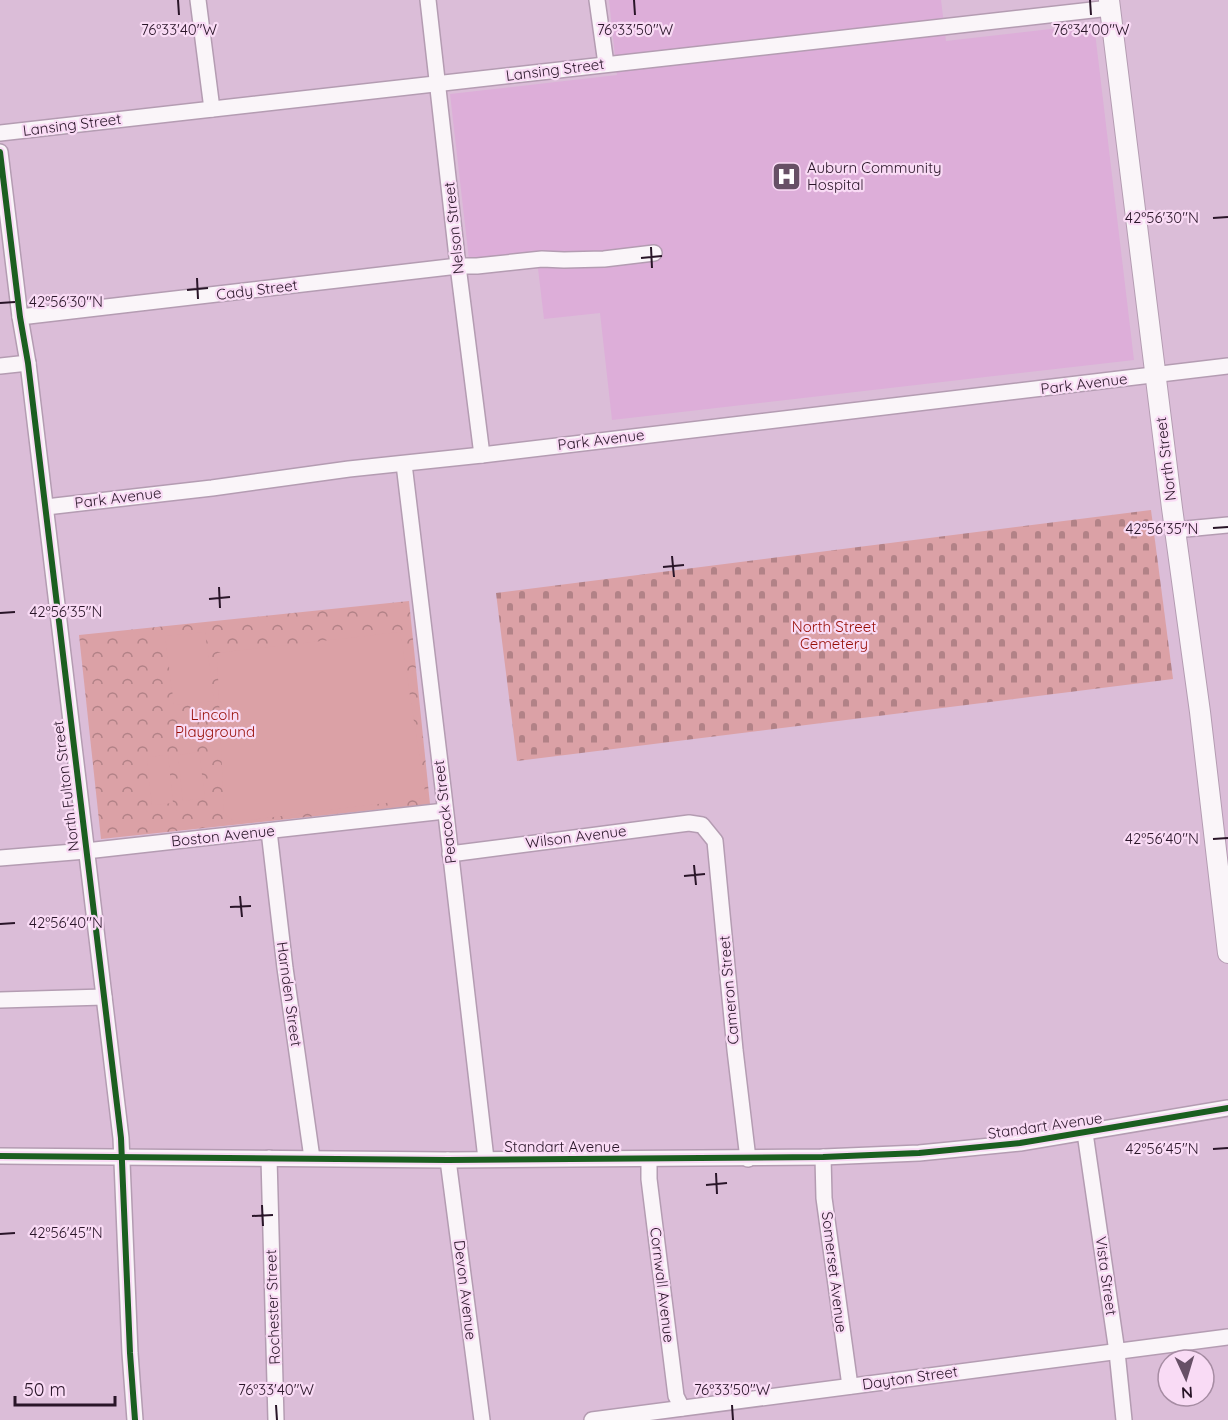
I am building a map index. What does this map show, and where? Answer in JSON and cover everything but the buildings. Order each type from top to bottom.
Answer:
[{"type":"main road","name":"North Street","points":[[1109,4],[1200,712],[1228,953]]},
{"type":"street","points":[[198,0],[212,109]]},
{"type":"street","name":"Nelson Street","points":[[428,0],[482,455]]},
{"type":"street","points":[[597,0],[606,64]]},
{"type":"street","name":"Lansing Street","points":[[0,133],[439,84],[1109,4]]},
{"type":"street","name":"North Fulton Street","points":[[0,152],[46,507],[122,1158],[135,1420]]},
{"type":"street","name":"Cady Street","points":[[20,317],[458,266],[542,259],[604,259],[654,253]]},
{"type":"street","points":[[0,366],[28,363]]},
{"type":"street","name":"Park Avenue","points":[[46,507],[212,488],[349,469],[1228,366]]},
{"type":"street","name":"Peacock Street","points":[[404,464],[486,1159]]},
{"type":"street","points":[[1175,530],[1228,525]]},
{"type":"street","name":"Boston Avenue","points":[[0,858],[86,851],[445,811]]},
{"type":"street","name":"Wilson Avenue","points":[[450,854],[689,823],[702,825]]},
{"type":"street","name":"Cameron Street","points":[[702,825],[715,841],[748,1159]]},
{"type":"street","name":"Harnden Street","points":[[269,831],[285,968],[312,1158]]},
{"type":"street","points":[[0,1000],[104,997]]},
{"type":"street","name":"Standart Avenue","points":[[0,1156],[448,1160],[823,1157],[920,1153],[1020,1143],[1228,1108]]},
{"type":"street","name":"Vista Street","points":[[1085,1132],[1124,1420]]},
{"type":"street","name":"Somerset Avenue","points":[[823,1157],[824,1198],[850,1386]]},
{"type":"street","name":"Rochester Street","points":[[270,1158],[276,1420]]},
{"type":"street","name":"Devon Avenue","points":[[448,1160],[482,1420]]},
{"type":"street","name":"Cornwall Avenue","points":[[649,1160],[649,1179],[676,1396],[682,1408]]},
{"type":"street","name":"Dayton Street","points":[[592,1420],[1228,1337]]},
{"type":"shaded area","name":"Auburn Community Hospital","points":[[609,0],[941,0],[946,41],[1094,24],[1134,360],[612,420],[600,313],[544,319],[537,260],[470,268],[450,94],[617,75]]},
{"type":"green space","name":"North Street Cemetery","points":[[1151,510],[1173,679],[517,761],[496,593]]},
{"type":"green space","name":"Lincoln Playground","points":[[409,601],[430,804],[101,839],[79,635]]},
{"type":"green space","points":[[205,632],[214,701],[174,705],[165,636]]},
{"type":"green space","points":[[400,632],[426,798],[235,822],[224,813],[217,653]]},
{"type":"green space","points":[[199,752],[205,798],[183,801],[178,755]]},
{"type":"green space","points":[[168,755],[173,803],[152,805],[147,757]]},
{"type":"cycle path","points":[[0,152],[20,317],[28,363],[121,1138],[135,1420]]},
{"type":"cycle path","points":[[0,1156],[448,1160],[823,1157],[919,1153],[1020,1143],[1228,1108]]},
{"type":"place","name":"Auburn Community Hospital","points":[[786,177]]}]
